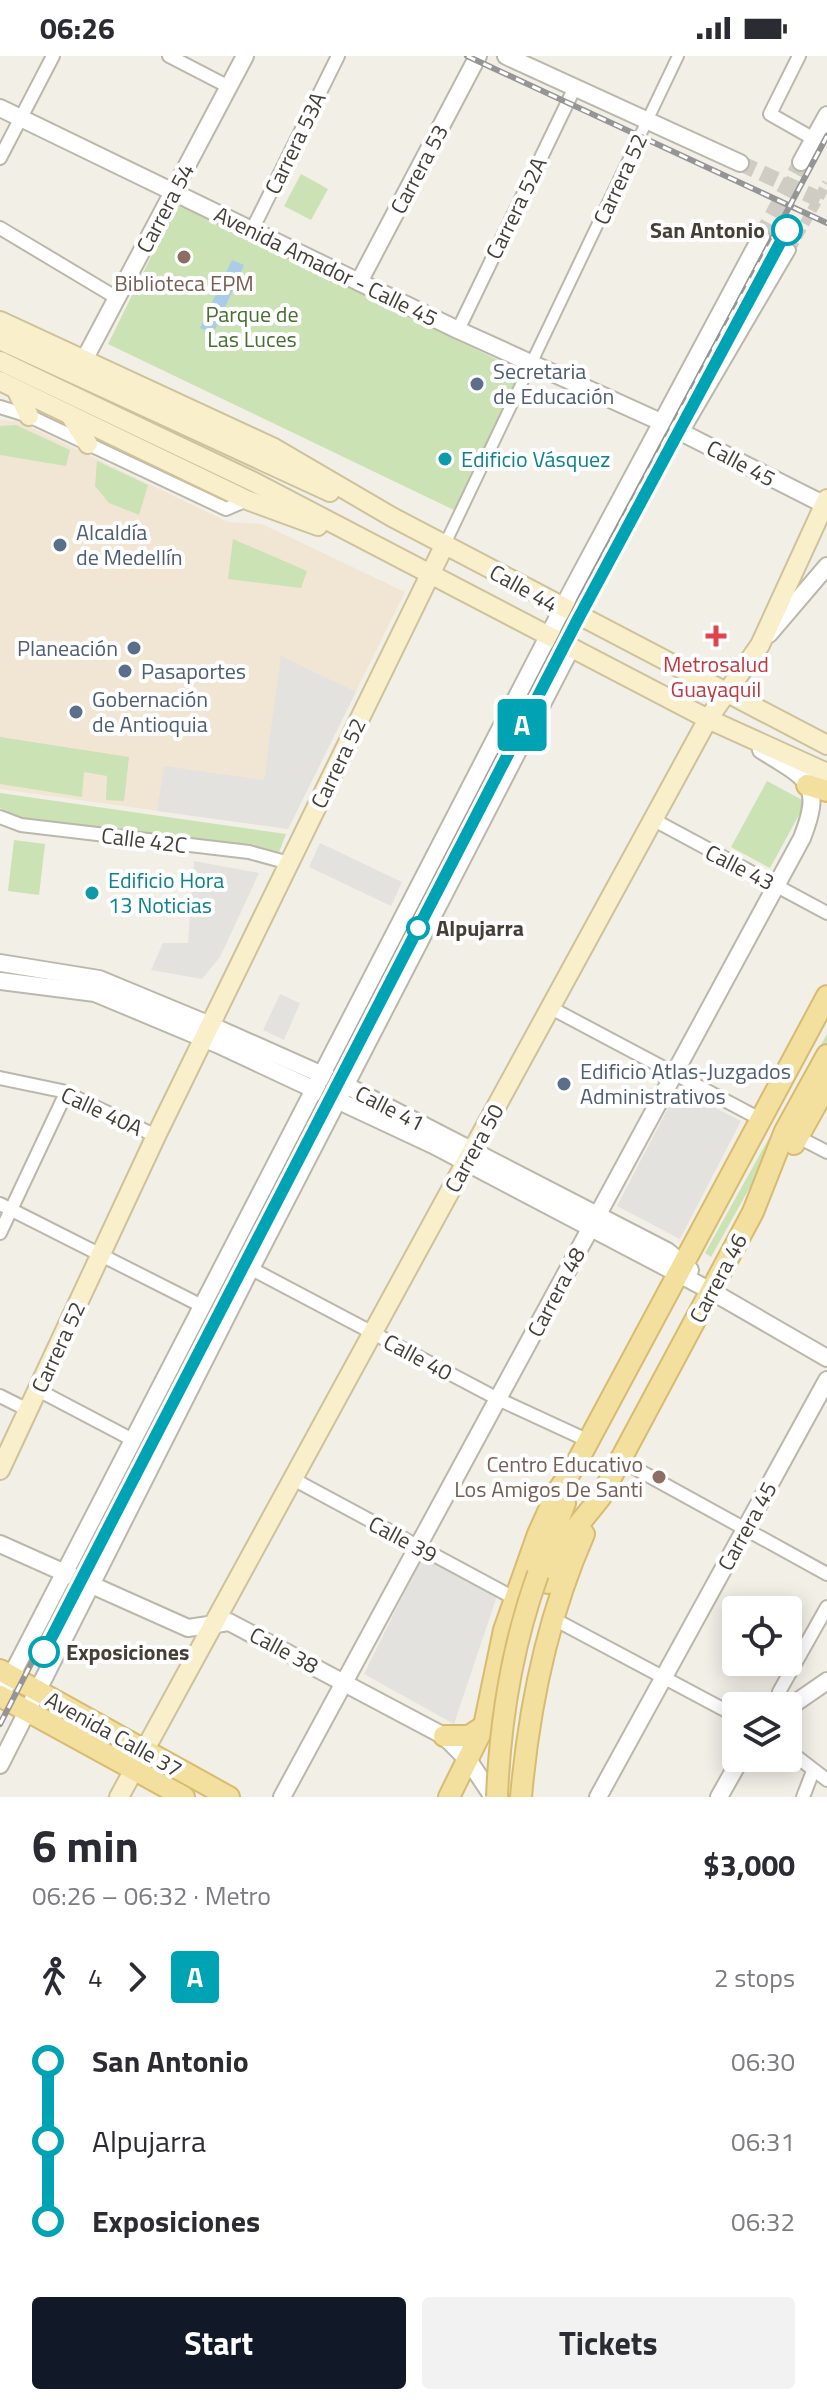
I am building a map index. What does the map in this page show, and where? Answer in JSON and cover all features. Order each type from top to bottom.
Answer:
[{"type":"main road","name":"Calle 44","points":[[0,321],[274,448],[392,517],[562,609],[827,745]]},
{"type":"main road","name":"Calle 44","points":[[0,340],[250,458],[392,517]]},
{"type":"main road","name":"Calle 44","points":[[0,361],[244,477],[708,719],[827,773]]},
{"type":"main road","name":"Calle 44","points":[[8,385],[247,500],[379,548]]},
{"type":"main road","points":[[8,385],[29,416]]},
{"type":"main road","points":[[70,415],[88,444]]},
{"type":"main road","name":"Carrera 50","points":[[119,1797],[708,719],[760,645],[826,503]]},
{"type":"main road","name":"Carrera 52","points":[[0,1470],[156,1136],[445,544]]},
{"type":"main road","name":"Carrera 46","points":[[521,1797],[527,1735],[552,1618],[600,1498],[753,1212],[827,996]]},
{"type":"main road","name":"Carrera 46","points":[[781,1123],[827,1016]]},
{"type":"main road","name":"Carrera 46","points":[[449,1797],[484,1726],[514,1598],[557,1492],[589,1441],[674,1274],[721,1198],[781,1123],[827,1055]]},
{"type":"main road","points":[[781,1123],[827,1085]]},
{"type":"main road","name":"Carrera 46","points":[[495,1797],[500,1740],[512,1667],[543,1579],[576,1464]]},
{"type":"main road","name":"Carrera 46","points":[[510,1797],[519,1694],[543,1579],[570,1535],[600,1498]]},
{"type":"main road","name":"Avenida Calle 37","points":[[6,1673],[229,1797]]},
{"type":"main road","name":"Avenida Calle 37","points":[[0,1697],[184,1797]]},
{"type":"main road","points":[[444,1736],[469,1736],[484,1726],[490,1741],[506,1748],[521,1742],[527,1735]]},
{"type":"street","points":[[0,158],[53,56]]},
{"type":"street","points":[[169,56],[229,87]]},
{"type":"street","name":"Carrera 54","points":[[84,360],[245,56]]},
{"type":"street","name":"Carrera 53A","points":[[252,230],[338,56]]},
{"type":"street","name":"Carrera 53","points":[[359,282],[478,56]]},
{"type":"street","points":[[506,56],[740,163]]},
{"type":"street","name":"Carrera 52","points":[[445,544],[534,364],[678,56]]},
{"type":"street","points":[[799,56],[770,114],[814,139]]},
{"type":"street","name":"Carrera 52A","points":[[458,330],[575,87]]},
{"type":"street","name":"Avenida Amador - Calle 45","points":[[0,108],[458,330],[659,421]]},
{"type":"street","points":[[801,162],[827,115]]},
{"type":"street","points":[[0,228],[117,298]]},
{"type":"street","points":[[0,1697],[6,1673],[133,1440],[659,421],[761,237]]},
{"type":"street","points":[[683,433],[790,250]]},
{"type":"street","name":"Calle 44","points":[[0,407],[29,416],[226,509],[247,500]]},
{"type":"street","name":"Calle 45","points":[[659,421],[826,503]]},
{"type":"street","points":[[760,645],[827,566]]},
{"type":"street","points":[[0,1765],[250,1268],[571,648]]},
{"type":"street","name":"Calle 44","points":[[726,728],[817,788]]},
{"type":"street","name":"Carrera 48","points":[[282,1797],[777,885],[814,808],[813,794],[817,788]]},
{"type":"street","name":"Calle 42C","points":[[0,817],[21,825],[249,852],[289,863]]},
{"type":"street","name":"Calle 43","points":[[654,820],[827,913]]},
{"type":"street","name":"Calle 41","points":[[0,963],[110,982],[207,1032],[318,1083],[337,1100],[470,1156]]},
{"type":"street","points":[[6,981],[27,978],[31,967]]},
{"type":"street","name":"Calle 41","points":[[6,981],[95,993],[207,1032]]},
{"type":"street","points":[[551,1008],[674,1073],[781,1123],[827,1152]]},
{"type":"street","name":"Calle 40A","points":[[0,1078],[66,1093],[156,1136]]},
{"type":"street","name":"Calle 41","points":[[318,1083],[345,1085],[594,1222],[667,1251],[674,1274],[711,1291],[827,1358]]},
{"type":"street","points":[[0,1233],[5,1207],[66,1093]]},
{"type":"street","points":[[5,1207],[202,1306]]},
{"type":"street","name":"Calle 40","points":[[250,1268],[498,1399],[589,1441]]},
{"type":"street","name":"Carrera 45","points":[[598,1797],[827,1380]]},
{"type":"street","points":[[38,1390],[133,1440]]},
{"type":"street","points":[[0,1396],[28,1410]]},
{"type":"street","points":[[620,1460],[827,1574]]},
{"type":"street","name":"Calle 39","points":[[293,1479],[514,1598]]},
{"type":"street","name":"Calle 38","points":[[0,1544],[188,1628],[233,1624],[444,1736],[469,1761],[495,1797]]},
{"type":"street","points":[[779,1692],[827,1607]]},
{"type":"street","points":[[552,1618],[722,1709]]},
{"type":"street","points":[[802,1698],[827,1681]]},
{"type":"street","points":[[802,1762],[827,1780]]},
{"type":"street","points":[[803,1797],[813,1771]]},
{"type":"street","points":[[719,1797],[733,1772]]},
{"type":"shaded area","points":[[0,420],[18,421],[228,522],[262,524],[405,592],[288,829],[0,789]]},
{"type":"shaded area","points":[[281,656],[356,692],[288,829],[157,811],[164,766],[264,780]]},
{"type":"shaded area","points":[[320,843],[402,882],[391,906],[309,867]]},
{"type":"shaded area","points":[[194,861],[259,873],[220,957],[202,979],[151,970],[163,943],[188,943]]},
{"type":"shaded area","points":[[280,994],[300,1003],[284,1040],[263,1030]]},
{"type":"shaded area","points":[[678,1089],[741,1121],[680,1239],[617,1206]]},
{"type":"shaded area","points":[[422,1557],[497,1596],[454,1724],[364,1674]]},
{"type":"green space","points":[[301,174],[328,189],[311,220],[284,206]]},
{"type":"green space","name":"Parque de Las Luces","points":[[177,204],[521,371],[456,511],[108,344]]},
{"type":"green space","points":[[16,425],[70,450],[66,466],[0,455],[0,426]]},
{"type":"green space","points":[[97,461],[148,485],[139,515],[109,503],[95,486]]},
{"type":"green space","points":[[233,539],[307,571],[301,588],[228,579]]},
{"type":"green space","points":[[0,737],[129,757],[124,801],[106,800],[107,776],[84,772],[82,797],[0,784]]},
{"type":"green space","points":[[767,781],[806,802],[770,868],[731,847]]},
{"type":"green space","points":[[0,793],[286,834],[278,855],[184,838],[18,819],[0,808]]},
{"type":"green space","points":[[14,840],[45,844],[39,895],[8,891]]},
{"type":"green space","points":[[827,1034],[827,1049],[711,1257],[705,1253]]},
{"type":"water","points":[[232,260],[244,265],[213,334],[200,328]]},
{"type":"tunnel","points":[[761,237],[801,162]]},
{"type":"tunnel","points":[[740,163],[827,203]]},
{"type":"tunnel","points":[[790,250],[827,183]]},
{"type":"railway","points":[[467,56],[827,223]]},
{"type":"railway","points":[[0,1724],[585,590],[827,136]]},
{"type":"metro line","name":"A","points":[[44,1652],[578,619],[787,230]]},
{"type":"place","name":"San Antonio","points":[[787,230]]},
{"type":"place","name":"Biblioteca EPM","points":[[184,257]]},
{"type":"place","name":"Secretaria de Educación","points":[[477,384]]},
{"type":"place","name":"Edificio Vásquez","points":[[445,459]]},
{"type":"place","name":"Alcaldía de Medellín","points":[[60,545]]},
{"type":"place","name":"Metrosalud Guayaquil","points":[[716,636]]},
{"type":"place","name":"Planeación","points":[[134,648]]},
{"type":"place","name":"Pasaportes","points":[[125,671]]},
{"type":"place","name":"Gobernación de Antioquia","points":[[76,712]]},
{"type":"place","name":"Edificio Hora 13 Noticias","points":[[92,893]]},
{"type":"place","name":"Alpujarra","points":[[418,928]]},
{"type":"place","name":"Edificio Atlas-Juzgados Administrativos","points":[[564,1084]]},
{"type":"place","name":"Centro Educativo Los Amigos De Santi","points":[[659,1477]]},
{"type":"place","name":"Exposiciones","points":[[44,1652]]}]
